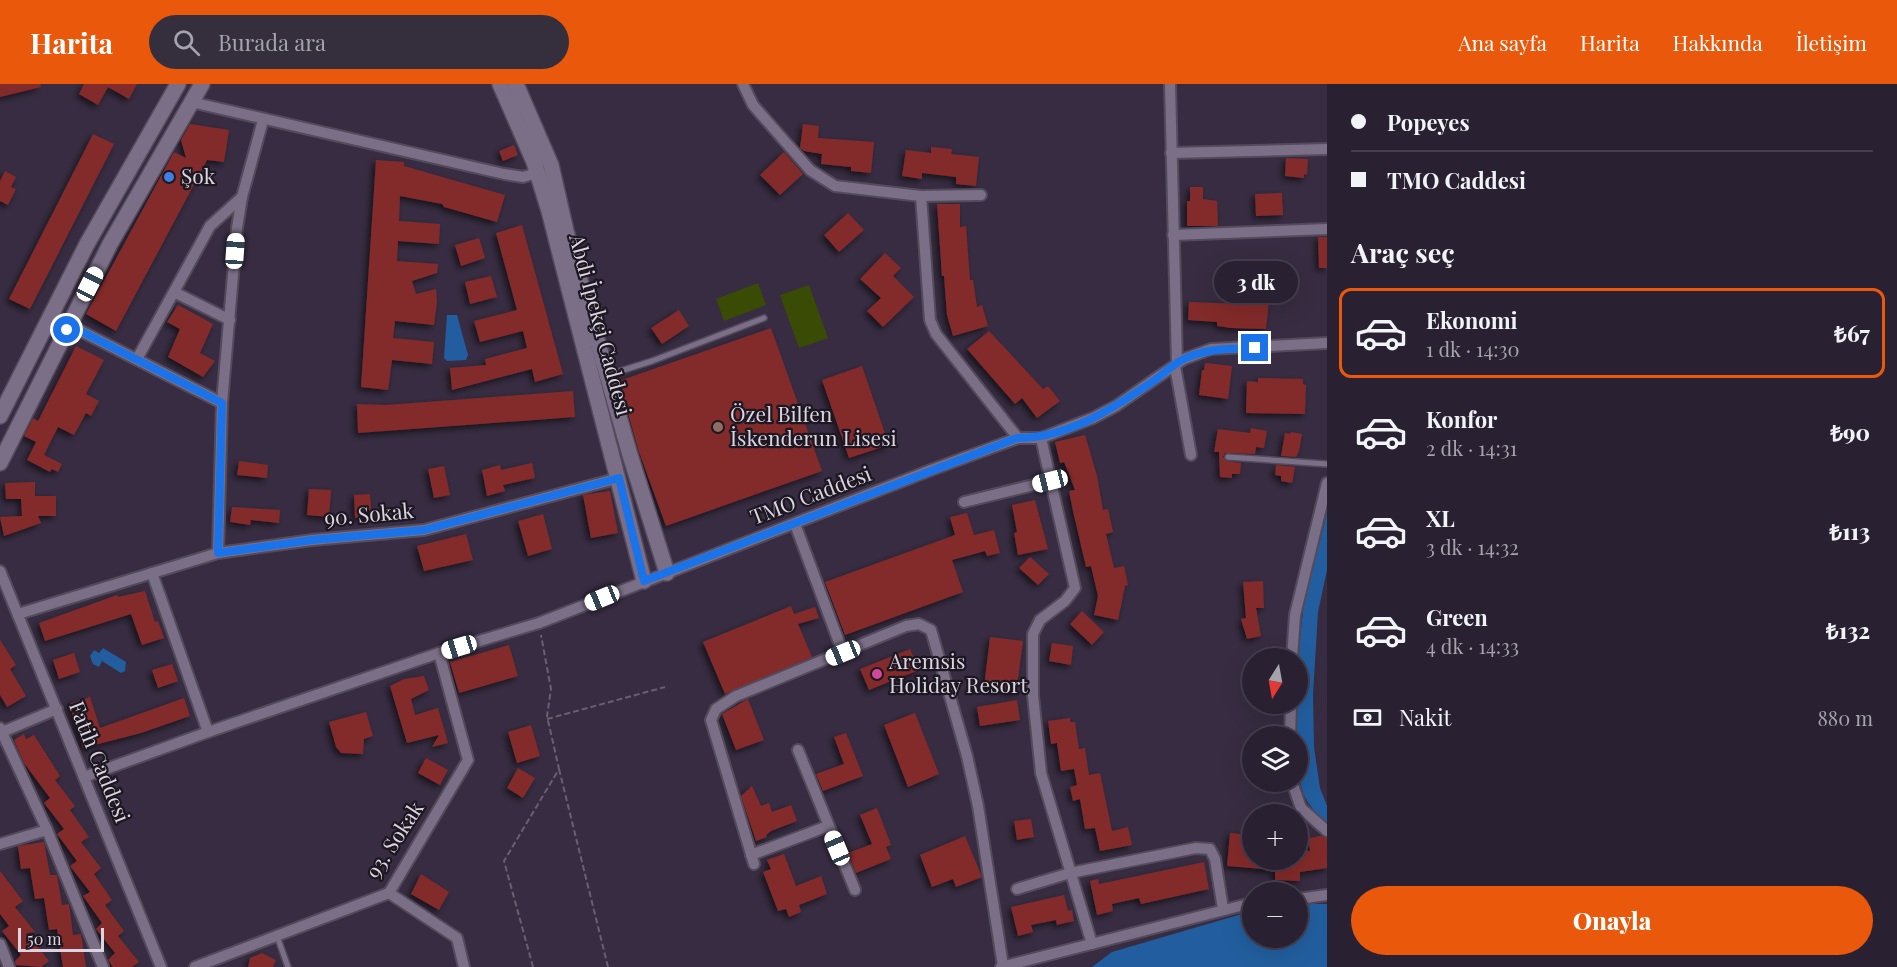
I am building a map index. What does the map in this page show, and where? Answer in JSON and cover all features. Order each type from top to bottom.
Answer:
[{"type":"street","points":[[0,416],[87,244],[178,84]]},
{"type":"street","points":[[0,464],[115,234],[202,84]]},
{"type":"street","name":"Abdi İpekçi Caddesi","points":[[500,84],[537,173],[619,478],[644,581]]},
{"type":"street","name":"Abdi İpekçi Caddesi","points":[[516,84],[551,165],[566,231],[667,573]]},
{"type":"street","points":[[742,84],[753,105],[810,170],[835,186],[921,196],[981,195]]},
{"type":"street","points":[[1170,84],[1176,364],[1191,455]]},
{"type":"street","points":[[191,102],[504,174],[523,177],[537,173]]},
{"type":"street","points":[[218,553],[222,403],[242,197],[264,120]]},
{"type":"street","points":[[1171,153],[1327,149]]},
{"type":"street","points":[[921,196],[930,320],[936,334],[1017,438]]},
{"type":"street","points":[[137,359],[210,226],[242,197]]},
{"type":"street","points":[[1173,235],[1327,229]]},
{"type":"street","points":[[174,292],[230,320]]},
{"type":"street","points":[[69,325],[222,403]]},
{"type":"street","name":"TMO Caddesi","points":[[644,581],[1017,438],[1041,438],[1093,418],[1116,406],[1176,364],[1211,350],[1327,343]]},
{"type":"street","points":[[1041,438],[1075,588],[1065,601],[1040,620],[1033,634],[1033,695],[1041,773],[1092,944]]},
{"type":"street","name":"90. Sokak","points":[[18,614],[218,553],[312,540],[424,530],[619,478]]},
{"type":"street","points":[[964,502],[1050,481]]},
{"type":"street","points":[[1293,648],[1295,615],[1327,483]]},
{"type":"street","points":[[795,524],[843,653]]},
{"type":"street","name":"Fatih Caddesi","points":[[0,572],[161,967]]},
{"type":"street","points":[[152,573],[208,732]]},
{"type":"street","points":[[84,777],[439,653],[539,623],[644,581]]},
{"type":"street","points":[[828,826],[752,860],[711,720],[716,709],[736,696],[906,626],[919,624],[931,630],[974,786],[1002,967],[1242,905]]},
{"type":"street","name":"93. Sokak","points":[[195,967],[389,893],[468,760],[439,653]]},
{"type":"street","points":[[57,709],[0,731],[47,830],[103,967]]},
{"type":"street","points":[[798,750],[855,890]]},
{"type":"street","points":[[1295,792],[1301,808],[1327,831]]},
{"type":"street","points":[[0,844],[47,830]]},
{"type":"street","points":[[1017,889],[1070,873],[1196,848],[1210,849],[1215,859],[1222,909]]},
{"type":"street","points":[[389,893],[457,938],[464,967]]},
{"type":"street","points":[[1308,898],[1327,895]]},
{"type":"street","points":[[0,944],[9,967]]},
{"type":"lane","points":[[611,358],[607,375],[652,362],[764,318]]},
{"type":"lane","points":[[1228,457],[1327,464]]},
{"type":"lane","points":[[277,936],[288,967]]},
{"type":"path","points":[[539,623],[551,689],[547,719],[608,967]]},
{"type":"path","points":[[547,719],[666,687]]},
{"type":"path","points":[[532,967],[504,861],[559,769]]},
{"type":"green space","points":[[758,283],[766,305],[724,321],[716,299]]},
{"type":"green space","points":[[809,285],[828,338],[799,348],[780,295]]},
{"type":"water","points":[[447,315],[457,315],[468,355],[466,360],[447,361],[444,358]]},
{"type":"water","points":[[1327,511],[1327,570],[1318,612],[1313,695],[1314,747],[1320,788],[1327,806],[1327,823],[1308,803],[1304,795],[1303,792],[1308,792],[1308,726],[1297,726],[1297,714],[1308,714],[1308,648],[1300,648],[1300,646],[1304,606]]},
{"type":"water","points":[[103,648],[126,662],[125,671],[121,673],[102,661],[99,667],[93,664],[90,656],[94,650],[99,653]]},
{"type":"water","points":[[1308,904],[1327,904],[1327,967],[1092,967],[1112,952],[1242,914],[1242,948],[1308,948]]},
{"type":"building","points":[[0,84],[40,84],[41,87],[0,97]]},
{"type":"building","points":[[84,84],[137,84],[129,99],[108,87],[98,105],[79,94]]},
{"type":"building","points":[[190,124],[229,130],[224,162],[207,160],[116,331],[86,314],[174,152],[186,158],[181,140]]},
{"type":"building","points":[[803,124],[819,126],[818,138],[874,142],[871,173],[851,171],[851,167],[821,164],[822,154],[804,151],[800,148]]},
{"type":"building","points":[[93,134],[114,144],[30,309],[9,299]]},
{"type":"building","points":[[514,145],[518,155],[503,161],[499,151]]},
{"type":"building","points":[[931,147],[952,149],[951,154],[979,157],[976,186],[956,184],[956,177],[922,173],[922,179],[902,176],[906,150],[931,153]]},
{"type":"building","points":[[784,152],[803,174],[780,195],[760,175]]},
{"type":"building","points":[[1286,158],[1308,159],[1307,175],[1304,174],[1304,178],[1285,176]]},
{"type":"building","points":[[376,160],[404,162],[404,166],[505,195],[497,222],[444,207],[442,204],[400,196],[399,221],[440,224],[439,244],[398,241],[397,261],[438,264],[437,273],[412,281],[416,294],[436,289],[437,302],[434,325],[395,321],[393,338],[434,342],[432,364],[392,360],[388,390],[361,387]]},
{"type":"building","points":[[5,171],[16,177],[11,187],[16,189],[8,205],[0,201],[0,181]]},
{"type":"building","points":[[1190,187],[1203,187],[1203,199],[1217,201],[1218,226],[1187,226],[1187,201],[1190,201]]},
{"type":"building","points":[[1282,193],[1283,215],[1256,216],[1255,194]]},
{"type":"building","points":[[937,204],[960,204],[960,227],[966,226],[970,280],[973,280],[977,307],[982,305],[988,326],[953,336],[947,315],[944,276],[942,276]]},
{"type":"building","points":[[848,213],[864,230],[839,252],[824,235]]},
{"type":"building","points":[[522,225],[563,374],[535,382],[532,369],[452,390],[450,368],[486,365],[485,359],[527,348],[523,331],[480,342],[474,321],[517,310],[496,233]]},
{"type":"building","points":[[1318,237],[1327,237],[1327,268],[1319,268]]},
{"type":"building","points":[[479,238],[485,258],[461,266],[455,245]]},
{"type":"building","points":[[885,253],[901,268],[893,276],[914,297],[883,327],[867,311],[881,298],[860,279]]},
{"type":"building","points":[[491,276],[497,297],[470,304],[465,282]]},
{"type":"building","points":[[1245,296],[1269,301],[1266,329],[1231,328],[1217,326],[1217,322],[1188,320],[1189,302],[1239,304],[1239,299],[1245,300]]},
{"type":"building","points":[[178,305],[213,324],[200,353],[215,361],[203,377],[168,357],[180,329],[167,322]]},
{"type":"building","points":[[679,310],[689,326],[662,344],[651,328]]},
{"type":"building","name":"Özel Bilfen İskenderun Lisesi","points":[[771,328],[822,471],[666,526],[639,452],[619,381]]},
{"type":"building","points":[[989,331],[1043,389],[1048,386],[1060,401],[1037,418],[1022,398],[1015,404],[967,349]]},
{"type":"building","points":[[76,346],[104,360],[86,394],[99,401],[91,416],[86,413],[74,435],[58,427],[44,455],[62,464],[58,472],[52,469],[50,472],[27,460],[36,442],[24,436],[33,418],[38,421]]},
{"type":"building","points":[[1205,363],[1232,366],[1228,399],[1199,395]]},
{"type":"building","points":[[862,366],[889,445],[849,458],[822,380]]},
{"type":"building","points":[[1258,378],[1303,379],[1303,384],[1306,385],[1305,414],[1246,413],[1247,381],[1258,382]]},
{"type":"building","points":[[573,391],[575,417],[358,433],[357,404],[386,405]]},
{"type":"building","points":[[1251,428],[1267,431],[1264,448],[1256,447],[1255,454],[1225,453],[1223,457],[1226,461],[1241,463],[1240,474],[1232,474],[1232,478],[1220,477],[1219,452],[1214,452],[1218,429],[1250,433]]},
{"type":"building","points":[[1291,432],[1302,434],[1299,451],[1296,457],[1281,456],[1285,433],[1290,434]]},
{"type":"building","points":[[1085,435],[1097,476],[1103,510],[1108,509],[1113,532],[1106,534],[1114,568],[1124,566],[1128,585],[1125,586],[1118,620],[1094,615],[1098,596],[1091,566],[1086,567],[1073,511],[1069,491],[1075,490],[1064,462],[1060,463],[1055,442]]},
{"type":"building","points":[[239,461],[268,465],[267,478],[237,475]]},
{"type":"building","points":[[532,463],[535,478],[503,485],[505,491],[487,496],[482,470],[500,465],[501,470]]},
{"type":"building","points":[[1276,465],[1295,467],[1292,483],[1281,481],[1281,476],[1275,475]]},
{"type":"building","points":[[444,466],[450,495],[434,498],[428,469]]},
{"type":"building","points":[[35,482],[35,496],[56,496],[56,516],[38,516],[41,523],[4,536],[0,517],[22,516],[21,499],[6,499],[5,483]]},
{"type":"building","points":[[309,489],[331,490],[329,517],[307,515]]},
{"type":"building","points":[[610,491],[618,533],[591,538],[583,495]]},
{"type":"building","points":[[370,494],[372,517],[355,518],[354,495]]},
{"type":"building","points":[[1035,500],[1048,549],[1018,555],[1012,505]]},
{"type":"building","points":[[232,507],[280,510],[279,523],[251,520],[250,525],[230,522]]},
{"type":"building","points":[[967,513],[974,535],[994,530],[1000,553],[987,556],[985,551],[952,560],[963,592],[845,635],[825,582],[955,535],[950,517]]},
{"type":"building","points":[[543,514],[552,549],[528,556],[518,521]]},
{"type":"building","points":[[466,534],[473,560],[424,571],[417,546]]},
{"type":"building","points":[[1030,557],[1049,574],[1038,585],[1019,568]]},
{"type":"building","points":[[1263,581],[1264,608],[1256,608],[1261,636],[1247,639],[1241,619],[1246,618],[1243,582]]},
{"type":"building","points":[[145,591],[155,622],[158,621],[164,638],[142,645],[131,614],[45,641],[39,623],[117,595],[118,597]]},
{"type":"building","points":[[791,606],[794,614],[815,607],[819,618],[798,624],[812,657],[725,694],[703,642]]},
{"type":"building","points":[[1082,611],[1104,632],[1092,645],[1070,624]]},
{"type":"building","points":[[990,637],[1023,641],[1016,693],[984,687]]},
{"type":"building","points":[[0,640],[16,665],[10,669],[26,696],[7,707],[0,695]]},
{"type":"building","points":[[1052,643],[1073,646],[1071,665],[1049,661]]},
{"type":"building","points":[[509,645],[518,676],[459,693],[450,662]]},
{"type":"building","points":[[910,649],[919,670],[869,690],[860,669]]},
{"type":"building","points":[[74,653],[80,672],[59,679],[53,660]]},
{"type":"building","points":[[172,664],[178,681],[158,688],[152,670]]},
{"type":"building","points":[[424,676],[429,690],[411,699],[415,715],[438,708],[448,743],[432,747],[439,735],[407,743],[390,686],[404,679]]},
{"type":"building","points":[[90,697],[100,728],[184,698],[190,716],[141,733],[83,748],[69,704]]},
{"type":"building","points":[[748,699],[764,740],[736,750],[722,714]]},
{"type":"building","points":[[1017,700],[1020,720],[980,726],[977,707]]},
{"type":"building","points":[[366,712],[373,736],[364,739],[363,754],[341,753],[336,747],[329,722]]},
{"type":"building","points":[[915,713],[939,774],[908,787],[884,725]]},
{"type":"building","points":[[1070,718],[1070,722],[1075,722],[1079,749],[1085,748],[1089,775],[1100,773],[1112,831],[1128,827],[1132,845],[1100,851],[1095,828],[1085,829],[1080,799],[1073,801],[1070,787],[1077,785],[1074,769],[1061,771],[1057,743],[1051,744],[1048,721]]},
{"type":"building","points":[[531,725],[540,756],[517,763],[508,732]]},
{"type":"building","points":[[846,733],[863,776],[823,791],[816,774],[844,764],[834,737]]},
{"type":"building","points":[[24,734],[26,739],[34,735],[60,776],[55,780],[75,806],[70,810],[89,837],[81,842],[101,868],[94,874],[112,900],[105,905],[124,931],[118,936],[139,962],[132,967],[113,967],[108,960],[115,953],[96,929],[102,923],[83,896],[90,892],[70,866],[77,861],[57,834],[64,829],[44,803],[50,798],[24,763],[14,740]]},
{"type":"building","points":[[426,758],[448,770],[440,785],[418,773]]},
{"type":"building","points":[[518,768],[535,778],[523,798],[507,788]]},
{"type":"building","points":[[752,786],[761,806],[769,803],[772,812],[791,805],[797,821],[771,831],[766,835],[767,837],[756,841],[741,796]]},
{"type":"building","points":[[877,808],[891,845],[886,847],[891,859],[856,873],[848,853],[872,844],[860,815]]},
{"type":"building","points":[[1031,819],[1034,837],[1017,840],[1014,821]]},
{"type":"building","points":[[1230,833],[1242,834],[1242,867],[1227,866]]},
{"type":"building","points":[[965,836],[982,877],[956,887],[953,879],[932,887],[920,855]]},
{"type":"building","points":[[1321,836],[1327,838],[1327,868],[1300,872],[1300,881],[1275,880],[1275,870],[1308,870],[1308,851],[1310,851],[1308,838]]},
{"type":"building","points":[[44,842],[50,875],[57,875],[62,905],[69,904],[73,935],[81,934],[86,967],[63,967],[57,929],[49,930],[44,898],[35,899],[30,868],[21,869],[18,846]]},
{"type":"building","points":[[784,854],[796,886],[821,876],[827,894],[799,905],[801,912],[789,917],[786,909],[778,911],[763,872],[771,869],[767,860]]},
{"type":"building","points":[[1204,862],[1209,889],[1141,904],[1139,898],[1112,904],[1113,911],[1097,915],[1090,881],[1098,879],[1099,884]]},
{"type":"building","points":[[0,871],[23,901],[15,907],[35,932],[27,933],[49,961],[41,967],[16,965],[15,961],[21,955],[2,931],[9,926],[0,914]]},
{"type":"building","points":[[421,874],[449,892],[439,910],[411,894]]},
{"type":"building","points":[[1064,895],[1068,911],[1072,910],[1074,921],[1057,925],[1056,920],[1031,925],[1033,932],[1018,936],[1011,907]]},
{"type":"building","points":[[262,953],[276,960],[273,967],[248,967],[250,958]]},
{"type":"place","name":"Şok","points":[[169,177]]},
{"type":"place","name":"Özel Bilfen İskenderun Lisesi","points":[[718,427]]},
{"type":"place","name":"Aremsis Holiday Resort","points":[[877,674]]},
{"type":"route","points":[[67,330],[69,325],[222,403],[218,553],[312,540],[424,530],[619,478],[644,581],[1017,438],[1041,438],[1093,418],[1116,406],[1184,359],[1211,350],[1255,348]]}]
